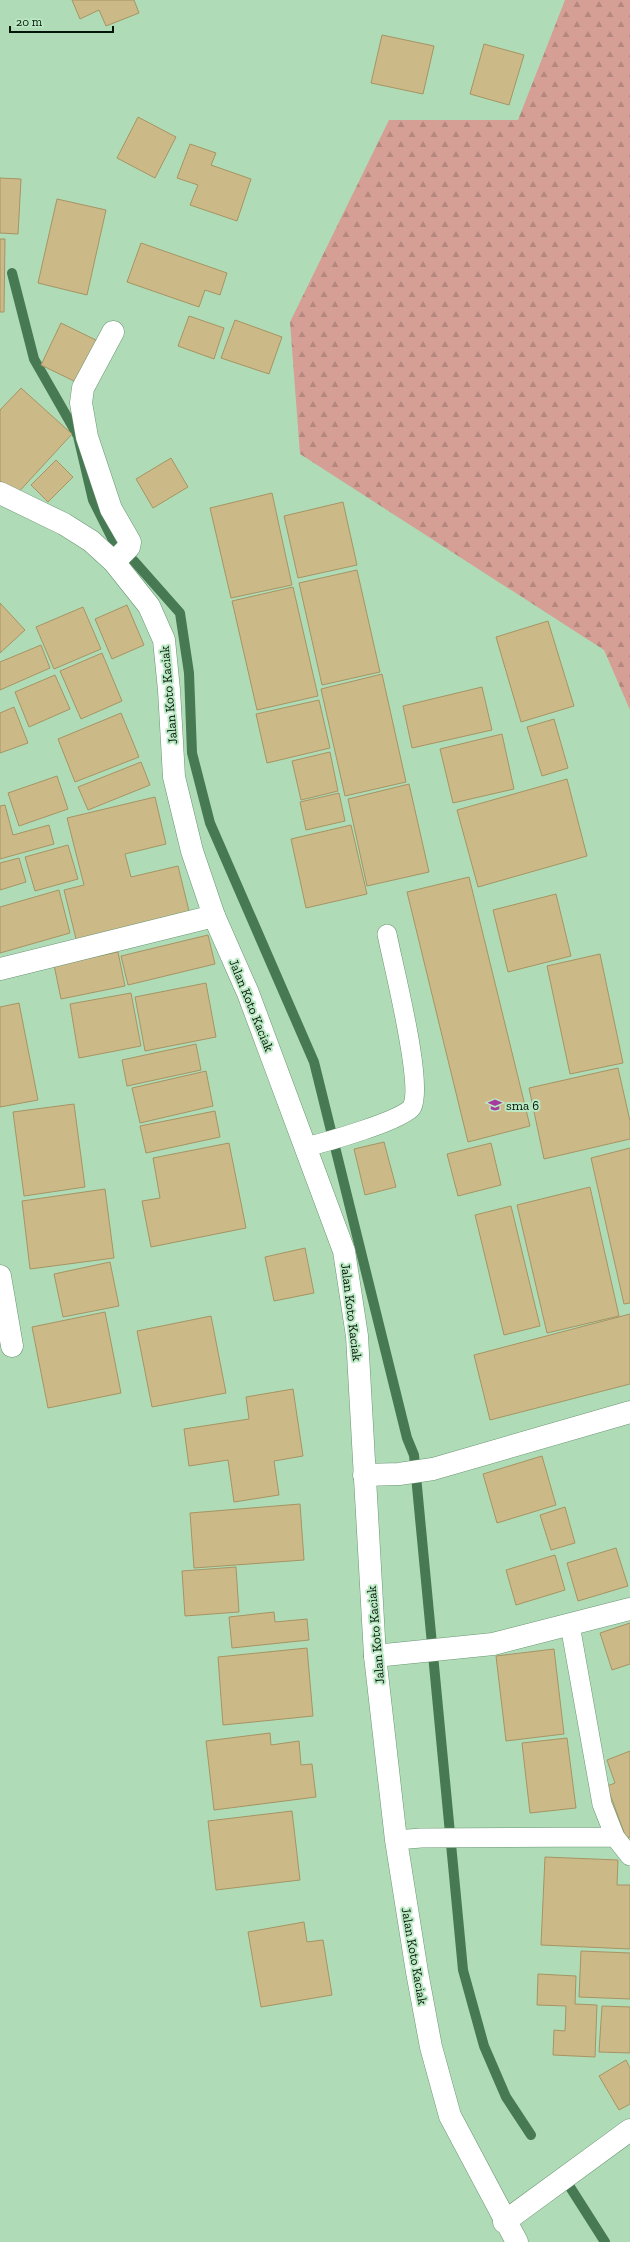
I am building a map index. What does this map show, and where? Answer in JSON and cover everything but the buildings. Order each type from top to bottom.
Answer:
[{"type":"street","points":[[113,332],[83,388],[81,403],[86,437],[98,473],[111,509],[130,542],[121,556]]},
{"type":"street","name":"Jalan Koto Kaciak","points":[[0,493],[64,524],[91,541],[121,556],[149,606],[164,640],[169,690],[174,777],[192,851],[214,916],[248,992],[344,1251],[357,1336],[364,1475],[385,1655],[396,1840],[430,2047],[450,2116],[513,2216],[517,2242]]},
{"type":"street","points":[[0,969],[214,916]]},
{"type":"street","points":[[0,1276],[12,1346]]},
{"type":"street","points":[[364,1475],[399,1474],[433,1469],[630,1412]]},
{"type":"street","points":[[385,1655],[493,1644],[630,1609]]},
{"type":"street","points":[[513,2216],[629,2130]]},
{"type":"lane","points":[[305,1147],[335,1139],[401,1116],[412,1108],[416,1092],[412,1054],[387,934]]},
{"type":"lane","points":[[570,1625],[602,1804],[615,1836],[630,1856]]},
{"type":"lane","points":[[396,1840],[466,1837],[615,1836]]},
{"type":"green space","points":[[565,0],[630,0],[630,710],[604,650],[300,454],[290,322],[389,120],[518,120]]},
{"type":"waterway","points":[[12,273],[34,359],[78,436],[93,500],[114,542],[134,561],[180,613],[189,673],[192,753],[210,823],[314,1062],[407,1438],[414,1455],[463,1970],[484,2046],[506,2097],[531,2135]]},
{"type":"waterway","points":[[570,2187],[605,2242]]},
{"type":"place","name":"sma 6","points":[[495,1105]]}]
